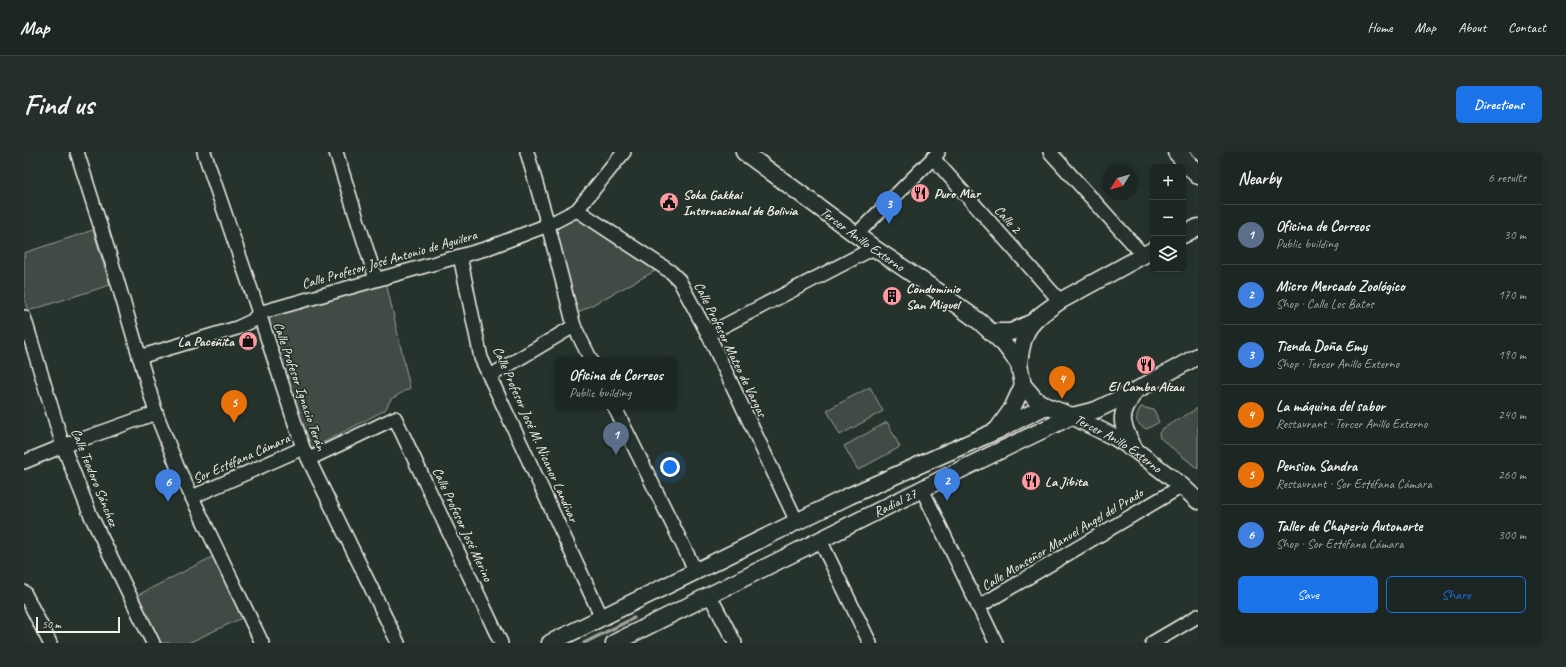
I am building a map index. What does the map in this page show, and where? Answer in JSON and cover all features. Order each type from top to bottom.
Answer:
[{"type":"main road","points":[[1177,152],[1197,173]]},
{"type":"street","points":[[77,152],[112,263],[156,413],[177,466],[262,643]]},
{"type":"street","name":"Calle Profesor Ignacio Terán","points":[[204,152],[306,454],[398,643]]},
{"type":"street","points":[[336,152],[376,279]]},
{"type":"street","points":[[527,152],[548,225],[574,326],[590,357]]},
{"type":"street","name":"Calle Profesor José Antonio de Aguilera","points":[[139,357],[237,328],[252,320],[259,313],[485,249],[548,225],[577,210],[624,152]]},
{"type":"street","name":"Tercer Anillo Externo","points":[[744,152],[856,235],[942,294],[992,332],[1004,344],[1019,364],[1024,385],[1035,399],[1046,406],[1072,416],[1114,437],[1135,450],[1182,486],[1198,501]]},
{"type":"street","points":[[1019,364],[1021,343],[1027,328],[1033,322],[1060,301],[1148,253],[1050,152]]},
{"type":"street","points":[[856,235],[936,155]]},
{"type":"street","name":"Calle 2","points":[[936,155],[1060,301]]},
{"type":"street","name":"Calle Profesor Mateo de Vargas","points":[[577,210],[672,272],[679,280],[802,520]]},
{"type":"street","points":[[1186,233],[1198,227]]},
{"type":"street","points":[[708,334],[874,248]]},
{"type":"street","name":"Calle Profesor José M. Nicanor Landívar","points":[[460,256],[482,358],[602,618]]},
{"type":"street","name":"Calle Teodoro Sánchez","points":[[24,317],[63,446],[90,514],[153,643]]},
{"type":"street","points":[[992,332],[1011,332],[1033,322]]},
{"type":"street","points":[[490,376],[574,326]]},
{"type":"street","name":"Radial 27","points":[[614,643],[982,459],[1072,416],[1096,410],[1135,391],[1198,356]]},
{"type":"street","points":[[982,459],[996,447],[999,442],[996,431],[1012,409],[1024,385]]},
{"type":"street","points":[[1135,391],[1125,406],[1123,428],[1135,450]]},
{"type":"street","name":"Radial 27","points":[[550,643],[838,501],[996,431],[1046,406]]},
{"type":"street","points":[[615,409],[696,572]]},
{"type":"street","points":[[24,462],[63,446],[156,413]]},
{"type":"street","name":"Sor Estéfana Cámara","points":[[192,497],[306,454],[395,418]]},
{"type":"street","name":"Calle Profesor José Merino","points":[[395,418],[501,643]]},
{"type":"street","name":"Calle Monseñor Manuel Angel del Prado","points":[[978,607],[1182,486]]},
{"type":"street","points":[[922,490],[996,643]]},
{"type":"street","points":[[838,501],[833,509],[832,516],[838,524],[846,527]]},
{"type":"street","points":[[802,520],[822,524],[823,530],[820,540],[870,643]]},
{"type":"street","points":[[24,592],[50,643]]},
{"type":"street","points":[[710,596],[735,643]]},
{"type":"street","points":[[1152,643],[1198,616]]},
{"type":"shaded area","points":[[578,218],[584,220],[655,271],[577,313],[554,235],[558,228],[570,220]]},
{"type":"shaded area","points":[[93,230],[110,285],[28,311],[24,299],[24,253]]},
{"type":"shaded area","points":[[386,282],[410,388],[391,399],[385,410],[311,449],[299,419],[269,329],[273,311]]},
{"type":"shaded area","points":[[870,387],[883,411],[840,435],[827,410]]},
{"type":"shaded area","points":[[1141,407],[1154,410],[1159,422],[1147,429],[1140,425],[1137,420],[1137,414]]},
{"type":"shaded area","points":[[1198,408],[1198,469],[1160,438],[1159,433],[1162,429]]},
{"type":"shaded area","points":[[887,422],[900,447],[858,470],[844,446]]},
{"type":"shaded area","points":[[214,556],[244,617],[188,643],[160,643],[136,596]]},
{"type":"waterway","points":[[584,643],[634,618]]},
{"type":"place","name":"Puro Mar","points":[[920,193]]},
{"type":"place","name":"Soka Gakkai Internacional de Bolivia","points":[[669,202]]},
{"type":"place","name":"Tienda Doña Emy","points":[[889,224]]},
{"type":"place","name":"Condominio San Miguel","points":[[892,296]]},
{"type":"place","name":"La Paceñita","points":[[248,341]]},
{"type":"place","name":"El Camba Alzau","points":[[1146,365]]},
{"type":"place","name":"La máquina del sabor","points":[[1062,399]]},
{"type":"place","name":"Pension Sandra","points":[[234,423]]},
{"type":"place","name":"Oficina de Correos","points":[[616,455]]},
{"type":"place","name":"La Jibita","points":[[1031,481]]},
{"type":"place","name":"Micro Mercado Zoológico","points":[[947,501]]},
{"type":"place","name":"Taller de Chaperio Autonorte","points":[[168,502]]}]
